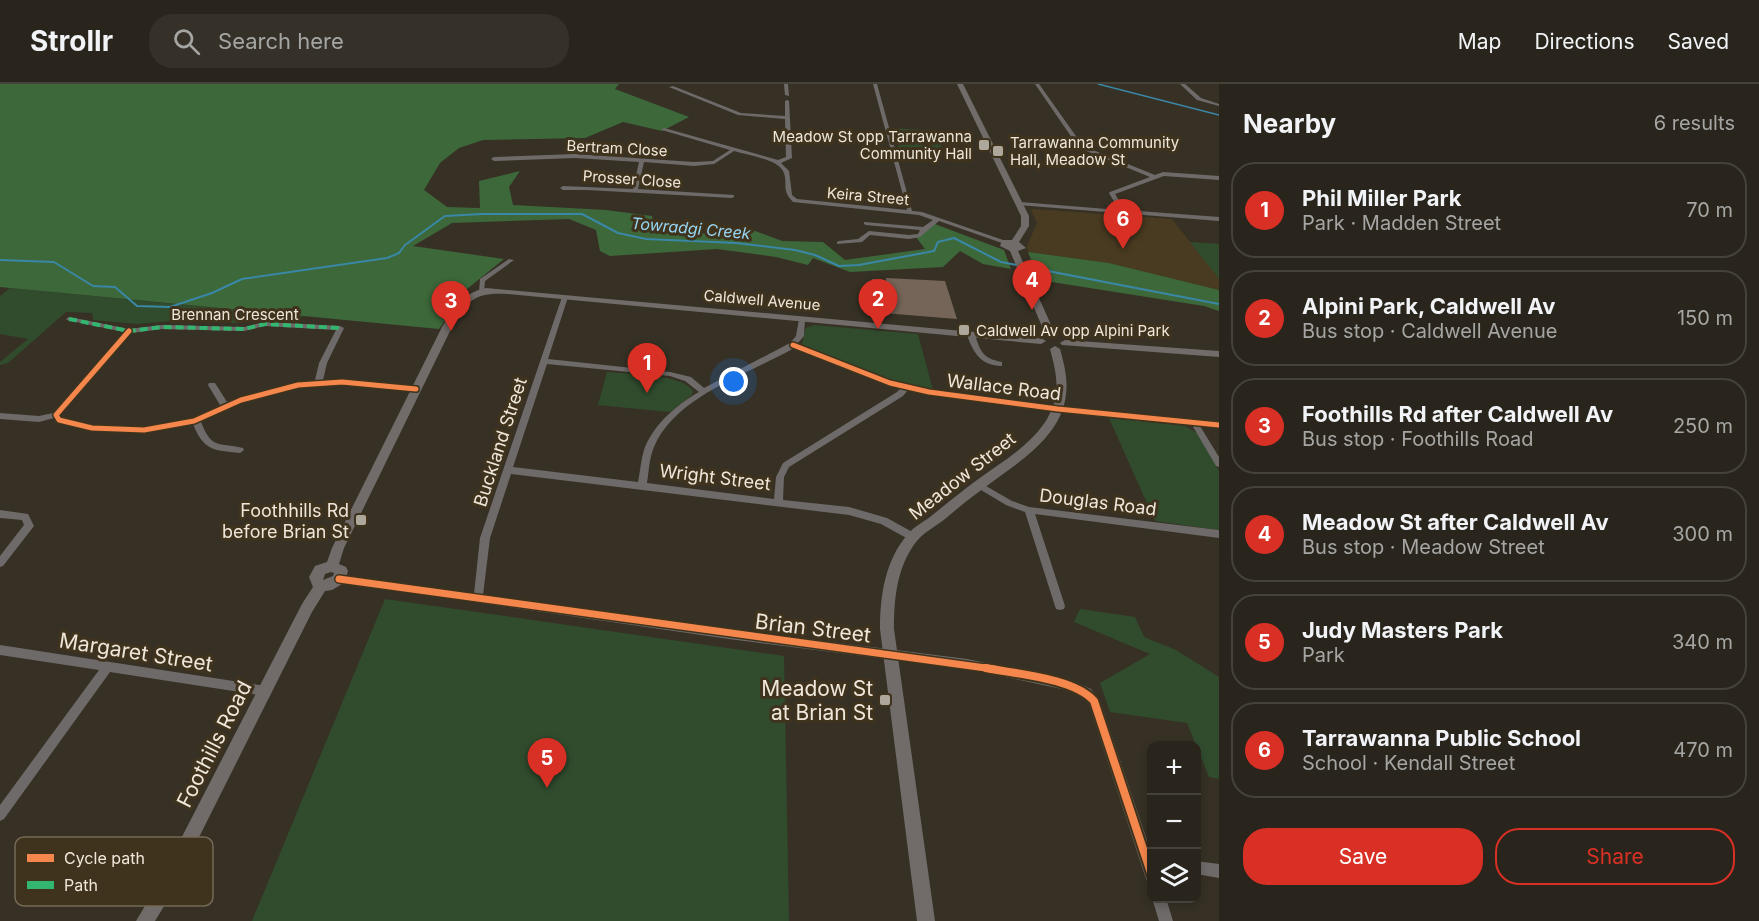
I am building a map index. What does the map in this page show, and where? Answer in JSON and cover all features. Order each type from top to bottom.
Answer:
[{"type":"main road","points":[[960,84],[1020,204],[1026,222],[1015,250],[1005,247],[1004,243]]},
{"type":"main road","name":"Meadow Street","points":[[926,921],[887,629],[888,588],[901,554],[913,537],[1037,441],[1052,423],[1058,409],[1062,384],[1057,343],[1015,250]]},
{"type":"main road","points":[[332,566],[341,571],[339,579],[332,585],[321,586],[316,581],[317,573],[332,566],[338,548],[455,313],[470,294],[481,291]]},
{"type":"main road","name":"Caldwell Avenue","points":[[481,291],[1057,343]]},
{"type":"main road","points":[[1057,343],[1219,354]]},
{"type":"main road","name":"Foothills Road","points":[[191,837],[307,608],[321,586]]},
{"type":"main road","name":"Foothills Road","points":[[145,921],[154,906]]},
{"type":"street","points":[[664,129],[778,162],[789,159],[786,84]]},
{"type":"street","points":[[875,84],[910,212]]},
{"type":"street","points":[[1036,84],[1081,147],[1154,177]]},
{"type":"street","points":[[1182,84],[1199,99],[1219,105]]},
{"type":"street","points":[[671,87],[740,114],[787,118]]},
{"type":"street","name":"Bertram Close","points":[[494,159],[574,156],[694,164],[714,162],[734,149]]},
{"type":"street","points":[[635,191],[642,161]]},
{"type":"street","name":"Keira Street","points":[[778,162],[786,171],[789,195],[795,201],[910,212],[938,219],[1004,243]]},
{"type":"street","points":[[1123,212],[1112,194],[1154,177],[1163,174],[1219,178]]},
{"type":"street","name":"Prosser Close","points":[[563,188],[732,196]]},
{"type":"street","name":"Prosser Close","points":[[700,195],[700,203]]},
{"type":"street","points":[[1020,204],[1219,219]]},
{"type":"street","name":"Keira Street","points":[[839,243],[861,241],[869,233],[917,236],[924,228],[938,219]]},
{"type":"street","name":"Keira Street","points":[[866,223],[924,228]]},
{"type":"street","points":[[481,291],[482,280],[511,260]]},
{"type":"street","name":"Buckland Street","points":[[478,599],[485,538],[565,297]]},
{"type":"street","points":[[0,416],[39,419],[56,415],[129,331],[114,326],[69,319]]},
{"type":"street","points":[[642,485],[650,445],[674,414],[704,392],[793,345],[800,336],[801,319]]},
{"type":"street","name":"Brennan Crescent","points":[[129,331],[162,327],[244,328],[265,324],[340,328],[323,363],[318,383]]},
{"type":"street","points":[[971,334],[979,356],[986,361],[999,364]]},
{"type":"street","name":"Wallace Road","points":[[793,345],[904,388],[1058,409],[1219,425]]},
{"type":"street","points":[[544,361],[670,374],[688,379],[704,392]]},
{"type":"street","points":[[56,415],[59,420],[68,423],[130,431],[196,420],[225,406],[274,390],[318,383],[368,383],[416,389]]},
{"type":"street","points":[[212,384],[225,406]]},
{"type":"street","points":[[778,501],[780,477],[786,465],[900,394],[904,388]]},
{"type":"street","points":[[196,420],[204,440],[212,446],[240,450]]},
{"type":"street","points":[[1194,422],[1219,464]]},
{"type":"street","name":"Wright Street","points":[[507,470],[778,501],[869,516],[913,537]]},
{"type":"street","name":"Douglas Road","points":[[979,485],[1009,504],[1029,510],[1219,534]]},
{"type":"street","points":[[1029,510],[1060,606]]},
{"type":"street","points":[[0,514],[25,517],[29,526],[0,563]]},
{"type":"street","name":"Brian Street","points":[[339,579],[996,669],[1073,686],[1087,693],[1094,701],[1147,853]]},
{"type":"street","name":"Margaret Street","points":[[0,650],[266,691]]},
{"type":"street","points":[[0,815],[107,668]]},
{"type":"street","points":[[1201,868],[1219,871]]},
{"type":"street","points":[[1161,903],[1166,921]]},
{"type":"shaded area","points":[[1031,210],[1172,219],[1190,242],[1219,244],[1219,290],[1109,263],[1028,252],[1027,246],[1037,223]]},
{"type":"green space","points":[[0,84],[619,84],[615,89],[689,117],[662,131],[623,122],[585,138],[483,140],[459,148],[440,163],[424,190],[447,207],[480,208],[479,181],[520,171],[509,187],[513,205],[606,210],[652,216],[656,231],[716,234],[737,230],[755,231],[782,241],[823,242],[845,260],[925,249],[916,237],[932,223],[1004,250],[1011,269],[983,264],[960,251],[943,267],[850,272],[813,258],[808,265],[776,257],[717,249],[610,256],[600,251],[596,230],[569,219],[452,223],[413,246],[504,259],[467,289],[439,329],[0,287]]},
{"type":"green space","points":[[894,128],[936,131],[943,151],[899,148]]},
{"type":"green space","points":[[1190,242],[1219,244],[1219,279]]},
{"type":"green space","points":[[1028,252],[1109,263],[1219,290],[1219,311],[1204,306],[1039,280]]},
{"type":"green space","points":[[10,288],[306,317],[232,323],[171,321],[137,324],[93,320],[92,313],[66,312],[8,363],[0,365],[0,362],[28,339],[0,334],[0,296]]},
{"type":"green space","points":[[814,325],[918,334],[933,390],[884,378],[806,349],[802,343],[806,328]]},
{"type":"green space","points":[[607,372],[667,378],[687,385],[693,391],[692,395],[670,412],[598,405]]},
{"type":"green space","points":[[1109,418],[1185,426],[1197,433],[1219,471],[1219,530],[1155,521]]},
{"type":"green space","points":[[385,599],[784,656],[789,921],[252,921]]},
{"type":"green space","points":[[1080,609],[1135,617],[1144,637],[1176,650],[1219,677],[1219,779],[1209,777],[1201,757],[1201,741],[1194,741],[1187,723],[1110,712],[1100,683],[1150,654],[1074,622]]},
{"type":"building","points":[[886,278],[945,281],[957,319],[883,313],[882,309],[877,308],[872,279],[886,281]]},
{"type":"waterway","points":[[1098,84],[1219,115]]},
{"type":"waterway","name":"Towradgi Creek","points":[[0,260],[54,262],[93,286],[115,287],[137,306],[170,307],[212,293],[242,279],[387,258],[399,253],[405,245],[445,216],[582,214],[618,233],[646,239],[736,243],[795,250],[815,255],[839,266],[859,265],[934,251],[938,242],[954,238],[1001,262],[1219,304]]},
{"type":"marked path","points":[[69,319],[129,331],[162,327],[244,329],[265,324],[340,328]]},
{"type":"cycle path","points":[[129,331],[56,415],[59,420],[92,428],[144,430],[194,421],[241,400],[298,385],[342,382],[416,389]]},
{"type":"cycle path","points":[[793,345],[890,383],[929,392],[1058,409],[1219,425]]},
{"type":"cycle path","points":[[339,579],[729,634],[967,664],[1073,686],[1087,693],[1094,701],[1147,861]]},
{"type":"place","name":"Meadow St opp Tarrawanna Community Hall","points":[[984,145]]},
{"type":"place","name":"Tarrawanna Community Hall, Meadow St","points":[[998,151]]},
{"type":"place","name":"Tarrawanna Public School","points":[[1123,249]]},
{"type":"place","name":"Meadow St after Caldwell Av","points":[[1032,310]]},
{"type":"place","name":"Alpini Park, Caldwell Av","points":[[878,329]]},
{"type":"place","name":"Caldwell Av opp Alpini Park","points":[[964,330]]},
{"type":"place","name":"Foothills Rd after Caldwell Av","points":[[451,331]]},
{"type":"place","name":"Phil Miller Park","points":[[647,393]]},
{"type":"place","name":"Foothhills Rd before Brian St","points":[[361,520]]},
{"type":"place","name":"Meadow St at Brian St","points":[[885,700]]},
{"type":"place","name":"Judy Masters Park","points":[[547,788]]}]
